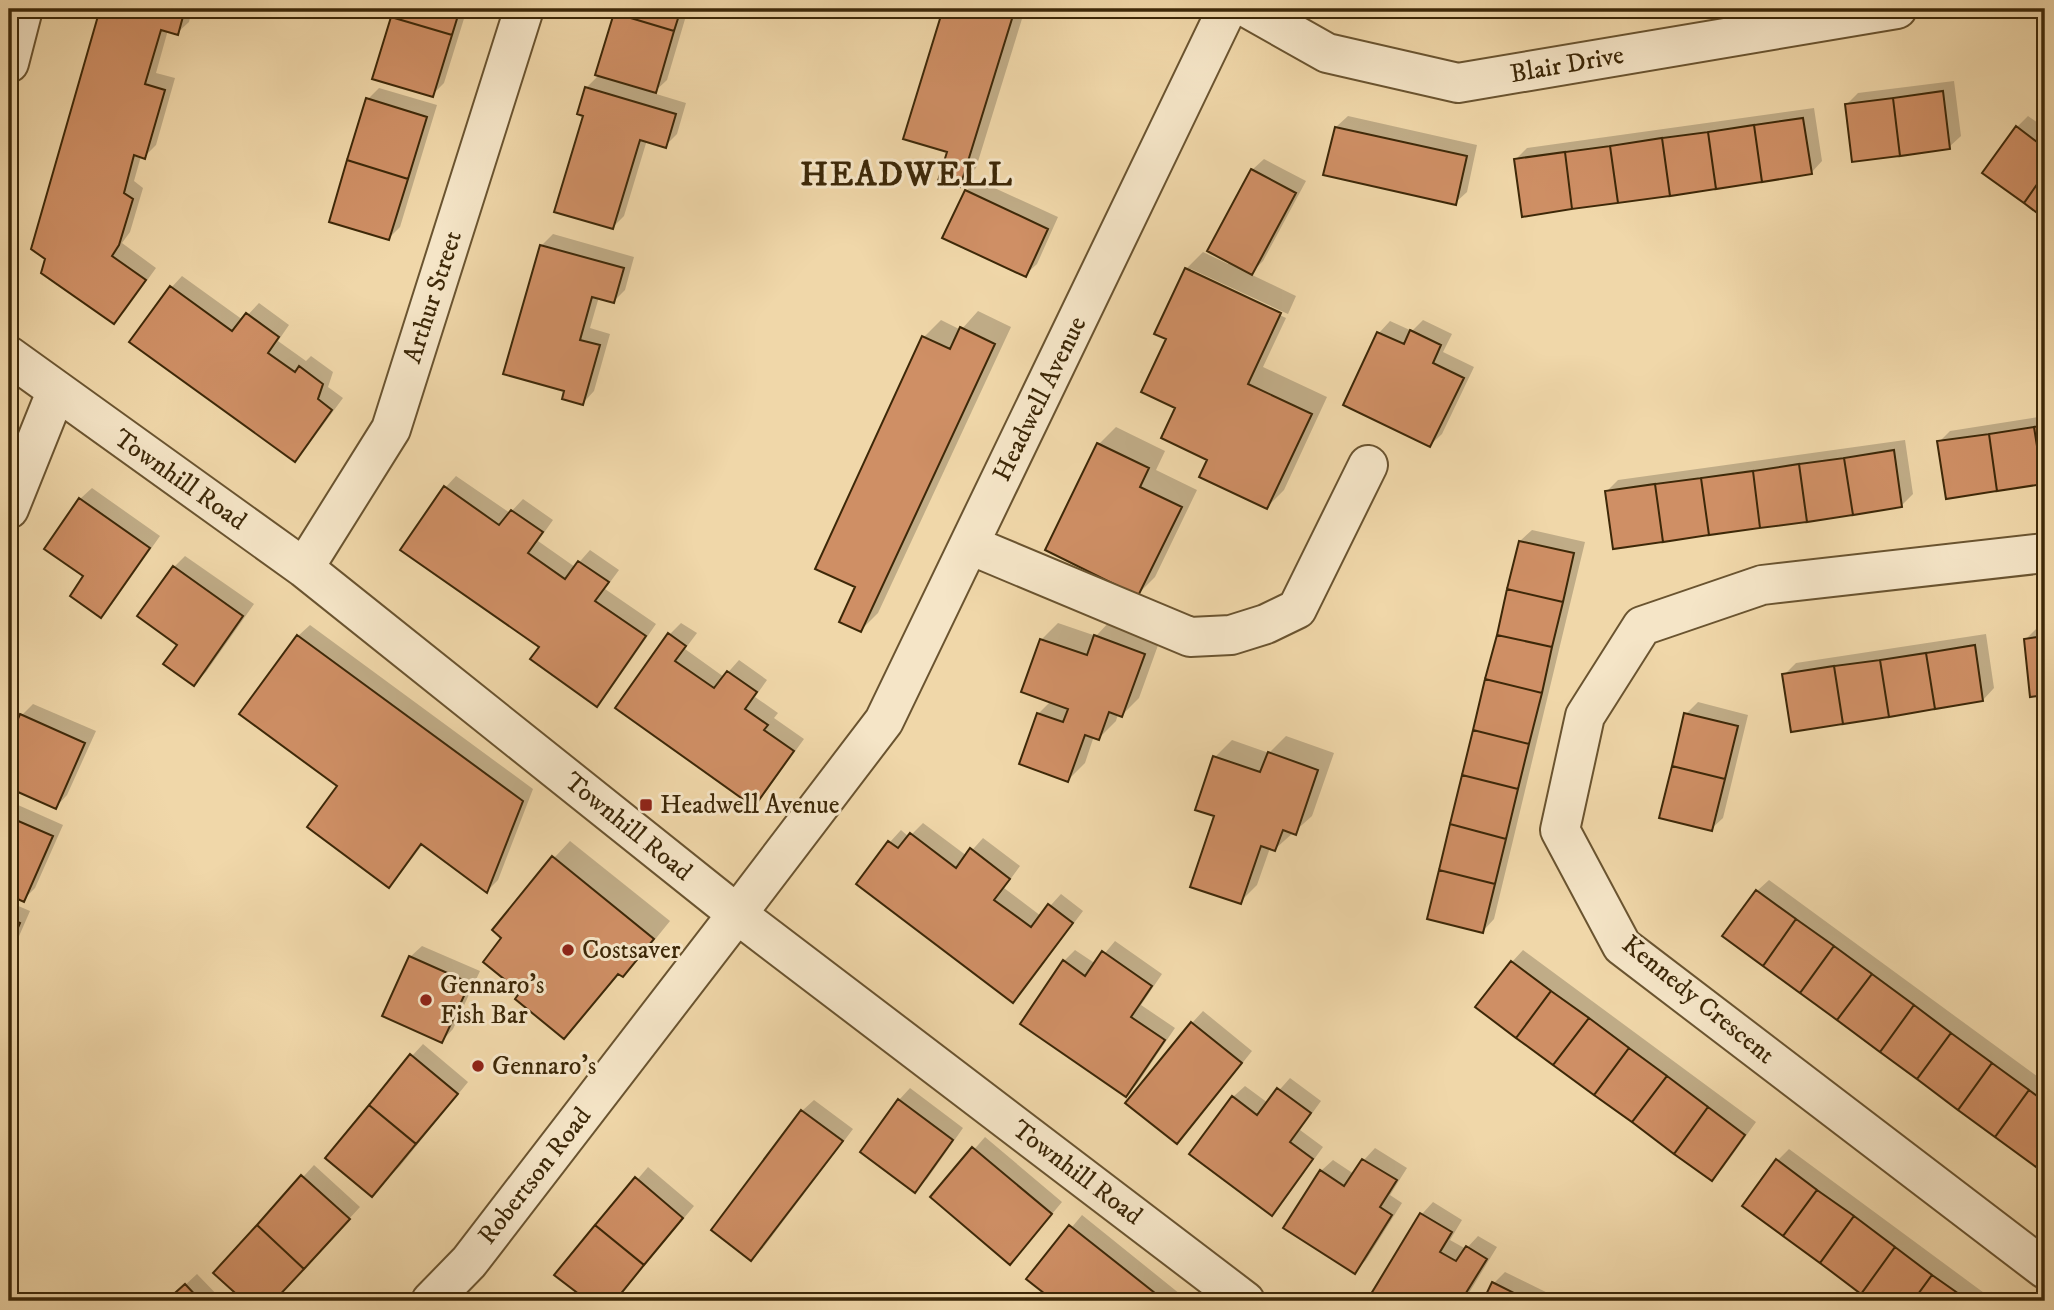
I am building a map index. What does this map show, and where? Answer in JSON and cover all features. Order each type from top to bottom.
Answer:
[{"type":"street","points":[[9,62],[23,9]]},
{"type":"street","name":"Arthur Street","points":[[304,568],[391,429],[524,9]]},
{"type":"street","name":"Headwell Avenue","points":[[737,914],[884,720],[1227,9]]},
{"type":"street","name":"Blair Drive","points":[[1249,9],[1327,52],[1458,83],[1897,9]]},
{"type":"street","name":"Townhill Road","points":[[9,356],[304,568],[737,914],[1245,1301]]},
{"type":"street","points":[[9,509],[56,392]]},
{"type":"street","points":[[970,545],[1190,636],[1231,635],[1266,624],[1297,609],[1368,466]]},
{"type":"street","name":"Kennedy Crescent","points":[[2045,553],[1762,585],[1642,626],[1585,716],[1560,830],[1622,946],[2045,1269]]},
{"type":"street","name":"Robertson Road","points":[[431,1301],[469,1262],[737,914]]},
{"type":"building","points":[[100,9],[185,9],[178,35],[161,30],[145,84],[165,90],[145,159],[134,155],[124,193],[133,199],[119,245],[112,256],[146,280],[114,324],[41,273],[45,259],[31,249]]},
{"type":"building","points":[[393,9],[460,9],[452,35],[391,17]]},
{"type":"building","points":[[615,9],[681,9],[674,31],[614,13]]},
{"type":"building","points":[[943,9],[1015,9],[960,187],[938,181],[947,152],[903,139]]},
{"type":"building","points":[[614,13],[674,31],[656,93],[595,75]]},
{"type":"building","points":[[391,17],[452,35],[433,97],[372,79]]},
{"type":"building","points":[[585,87],[676,114],[666,148],[640,140],[613,229],[554,212],[583,116],[577,114]]},
{"type":"building","points":[[1943,91],[1950,149],[1900,156],[1893,98]]},
{"type":"building","points":[[366,98],[427,117],[408,179],[347,160]]},
{"type":"building","points":[[1893,98],[1900,156],[1852,162],[1845,104]]},
{"type":"building","points":[[1803,118],[1812,174],[1762,182],[1754,125]]},
{"type":"building","points":[[1754,125],[1762,182],[1716,189],[1708,132]]},
{"type":"building","points":[[2016,126],[2045,148],[2045,173],[2024,203],[1982,173]]},
{"type":"building","points":[[1335,127],[1467,156],[1456,205],[1323,175]]},
{"type":"building","points":[[1708,132],[1716,189],[1670,196],[1662,138]]},
{"type":"building","points":[[1662,138],[1670,196],[1618,203],[1610,146]]},
{"type":"building","points":[[1610,146],[1618,203],[1572,209],[1565,152]]},
{"type":"building","points":[[1565,152],[1572,209],[1522,217],[1514,159]]},
{"type":"building","points":[[347,160],[408,179],[389,240],[329,222]]},
{"type":"building","points":[[1251,169],[1296,193],[1252,275],[1207,251]]},
{"type":"building","points":[[2045,173],[2045,219],[2024,203]]},
{"type":"building","points":[[965,190],[1048,229],[1026,277],[942,238]]},
{"type":"building","points":[[540,245],[624,268],[614,303],[592,297],[580,340],[600,345],[583,405],[562,399],[564,391],[503,374]]},
{"type":"building","points":[[1185,268],[1281,313],[1248,384],[1312,414],[1267,509],[1199,477],[1207,460],[1161,438],[1175,408],[1141,392],[1166,339],[1154,334]]},
{"type":"building","points":[[170,286],[232,331],[246,313],[279,337],[268,353],[295,372],[299,366],[323,384],[318,399],[332,410],[295,462],[129,342]]},
{"type":"building","points":[[960,327],[995,344],[861,632],[839,622],[855,587],[815,569],[922,336],[950,349]]},
{"type":"building","points":[[1410,330],[1441,345],[1433,363],[1464,378],[1430,447],[1343,405],[1377,332],[1404,344]]},
{"type":"building","points":[[2045,425],[2045,484],[2043,484],[2034,427]]},
{"type":"building","points":[[2034,427],[2043,484],[1997,491],[1989,434]]},
{"type":"building","points":[[1989,434],[1997,491],[1946,499],[1937,441]]},
{"type":"building","points":[[1097,443],[1149,468],[1140,487],[1182,507],[1138,596],[1045,550]]},
{"type":"building","points":[[1894,450],[1902,507],[1853,515],[1844,458]]},
{"type":"building","points":[[1844,458],[1853,515],[1807,522],[1799,464]]},
{"type":"building","points":[[1799,464],[1807,522],[1760,528],[1753,471]]},
{"type":"building","points":[[1753,471],[1760,528],[1709,535],[1701,478]]},
{"type":"building","points":[[1701,478],[1709,535],[1663,542],[1655,484]]},
{"type":"building","points":[[1655,484],[1663,542],[1613,549],[1605,491]]},
{"type":"building","points":[[444,486],[499,525],[511,510],[543,532],[528,553],[565,579],[578,561],[609,582],[595,601],[646,636],[597,707],[530,659],[539,647],[400,550]]},
{"type":"building","points":[[79,498],[150,548],[101,618],[70,596],[83,576],[44,549]]},
{"type":"building","points":[[1519,541],[1574,553],[1563,602],[1507,589]]},
{"type":"building","points":[[173,566],[243,616],[194,686],[163,664],[177,645],[137,616]]},
{"type":"building","points":[[1507,589],[1563,602],[1552,647],[1497,635]]},
{"type":"building","points":[[668,633],[686,646],[675,661],[714,688],[727,671],[757,692],[745,709],[768,725],[764,730],[794,751],[754,807],[615,708]]},
{"type":"building","points":[[297,635],[523,801],[487,893],[421,844],[389,888],[307,827],[337,786],[239,714]]},
{"type":"building","points":[[1094,635],[1145,654],[1122,717],[1109,712],[1099,740],[1085,735],[1068,782],[1019,764],[1037,713],[1063,722],[1068,709],[1021,692],[1040,639],[1087,655]]},
{"type":"building","points":[[1497,635],[1552,647],[1542,693],[1485,679]]},
{"type":"building","points":[[2045,636],[2045,695],[2030,697],[2024,639]]},
{"type":"building","points":[[1975,645],[1983,701],[1935,709],[1926,653]]},
{"type":"building","points":[[1926,653],[1935,709],[1889,717],[1880,660]]},
{"type":"building","points":[[1880,660],[1889,717],[1843,724],[1834,666]]},
{"type":"building","points":[[1834,666],[1843,724],[1791,732],[1782,674]]},
{"type":"building","points":[[1485,679],[1542,693],[1529,744],[1473,730]]},
{"type":"building","points":[[1684,713],[1738,726],[1725,779],[1672,766]]},
{"type":"building","points":[[20,714],[85,743],[56,809],[9,788],[9,740]]},
{"type":"building","points":[[1473,730],[1529,744],[1518,789],[1462,775]]},
{"type":"building","points":[[1268,752],[1318,770],[1296,835],[1283,830],[1275,851],[1261,846],[1241,904],[1190,887],[1214,816],[1195,810],[1213,756],[1260,772]]},
{"type":"building","points":[[1672,766],[1725,779],[1712,831],[1659,818]]},
{"type":"building","points":[[1462,775],[1518,789],[1506,839],[1450,824]]},
{"type":"building","points":[[9,817],[53,836],[24,902],[9,895]]},
{"type":"building","points":[[1450,824],[1506,839],[1495,884],[1439,870]]},
{"type":"building","points":[[910,833],[956,868],[970,848],[1010,879],[994,900],[1031,927],[1048,904],[1073,923],[1013,1003],[856,884],[888,841],[898,848]]},
{"type":"building","name":"Costsaver","points":[[552,856],[654,939],[623,977],[618,974],[564,1039],[515,999],[520,992],[483,962],[501,938],[492,930]]},
{"type":"building","points":[[1439,870],[1495,884],[1483,933],[1427,919]]},
{"type":"building","points":[[1756,890],[1796,919],[1763,966],[1722,936]]},
{"type":"building","points":[[9,918],[20,923],[9,948]]},
{"type":"building","points":[[1796,919],[1834,946],[1800,993],[1763,966]]},
{"type":"building","points":[[1834,946],[1872,974],[1837,1020],[1800,993]]},
{"type":"building","points":[[1102,951],[1152,986],[1131,1017],[1165,1040],[1126,1097],[1020,1024],[1063,960],[1085,976]]},
{"type":"building","name":"Gennaro's Fish Bar","points":[[409,956],[470,983],[442,1043],[382,1016]]},
{"type":"building","points":[[1511,961],[1551,991],[1516,1038],[1475,1007]]},
{"type":"building","points":[[1872,974],[1914,1005],[1880,1052],[1837,1020]]},
{"type":"building","points":[[1551,991],[1589,1018],[1553,1065],[1516,1038]]},
{"type":"building","points":[[1914,1005],[1951,1033],[1917,1079],[1880,1052]]},
{"type":"building","points":[[1589,1018],[1629,1048],[1594,1095],[1553,1065]]},
{"type":"building","points":[[1191,1022],[1242,1063],[1177,1144],[1125,1103]]},
{"type":"building","points":[[1951,1033],[1992,1063],[1958,1110],[1917,1079]]},
{"type":"building","points":[[1629,1048],[1667,1076],[1632,1122],[1594,1095]]},
{"type":"building","points":[[410,1054],[458,1094],[416,1144],[369,1105]]},
{"type":"building","points":[[1992,1063],[2029,1090],[1995,1137],[1958,1110]]},
{"type":"building","points":[[1667,1076],[1708,1107],[1674,1154],[1632,1122]]},
{"type":"building","points":[[1277,1088],[1311,1113],[1290,1142],[1313,1159],[1272,1216],[1189,1154],[1232,1096],[1257,1115]]},
{"type":"building","points":[[2029,1090],[2045,1102],[2045,1154],[2036,1167],[1995,1137]]},
{"type":"building","points":[[898,1099],[953,1140],[915,1193],[860,1152]]},
{"type":"building","points":[[369,1105],[416,1144],[372,1197],[325,1158]]},
{"type":"building","points":[[1708,1107],[1745,1135],[1712,1181],[1674,1154]]},
{"type":"building","points":[[801,1110],[843,1141],[751,1261],[711,1230]]},
{"type":"building","points":[[972,1147],[1052,1214],[1010,1265],[930,1197]]},
{"type":"building","points":[[1362,1159],[1397,1180],[1380,1207],[1392,1215],[1355,1274],[1283,1228],[1320,1170],[1344,1186]]},
{"type":"building","points":[[1776,1159],[1817,1190],[1783,1236],[1742,1206]]},
{"type":"building","points":[[301,1175],[350,1219],[304,1269],[257,1225]]},
{"type":"building","points":[[635,1177],[683,1218],[644,1265],[595,1225]]},
{"type":"building","points":[[1817,1190],[1854,1216],[1820,1263],[1783,1236]]},
{"type":"building","points":[[1420,1213],[1452,1232],[1440,1252],[1456,1261],[1466,1246],[1487,1259],[1461,1301],[1383,1301],[1371,1294]]},
{"type":"building","points":[[1854,1216],[1895,1247],[1861,1294],[1820,1263]]},
{"type":"building","points":[[257,1225],[304,1269],[274,1301],[244,1301],[213,1273]]},
{"type":"building","points":[[595,1225],[644,1265],[615,1301],[588,1301],[554,1275]]},
{"type":"building","points":[[1069,1225],[1165,1301],[1054,1301],[1026,1279]]},
{"type":"building","points":[[1895,1247],[1932,1275],[1913,1301],[1871,1301],[1861,1294]]},
{"type":"building","points":[[1932,1275],[1969,1301],[1913,1301]]},
{"type":"building","points":[[1492,1282],[1530,1301],[1483,1301]]},
{"type":"building","points":[[185,1284],[201,1301],[166,1301]]},
{"type":"place","name":"Headwell Avenue","points":[[646,805]]},
{"type":"place","name":"Costsaver","points":[[568,950]]},
{"type":"place","name":"Gennaro's Fish Bar","points":[[426,1000]]},
{"type":"place","name":"Gennaro's","points":[[478,1066]]},
{"type":"district","name":"HEADWELL","points":[[907,175]]}]
